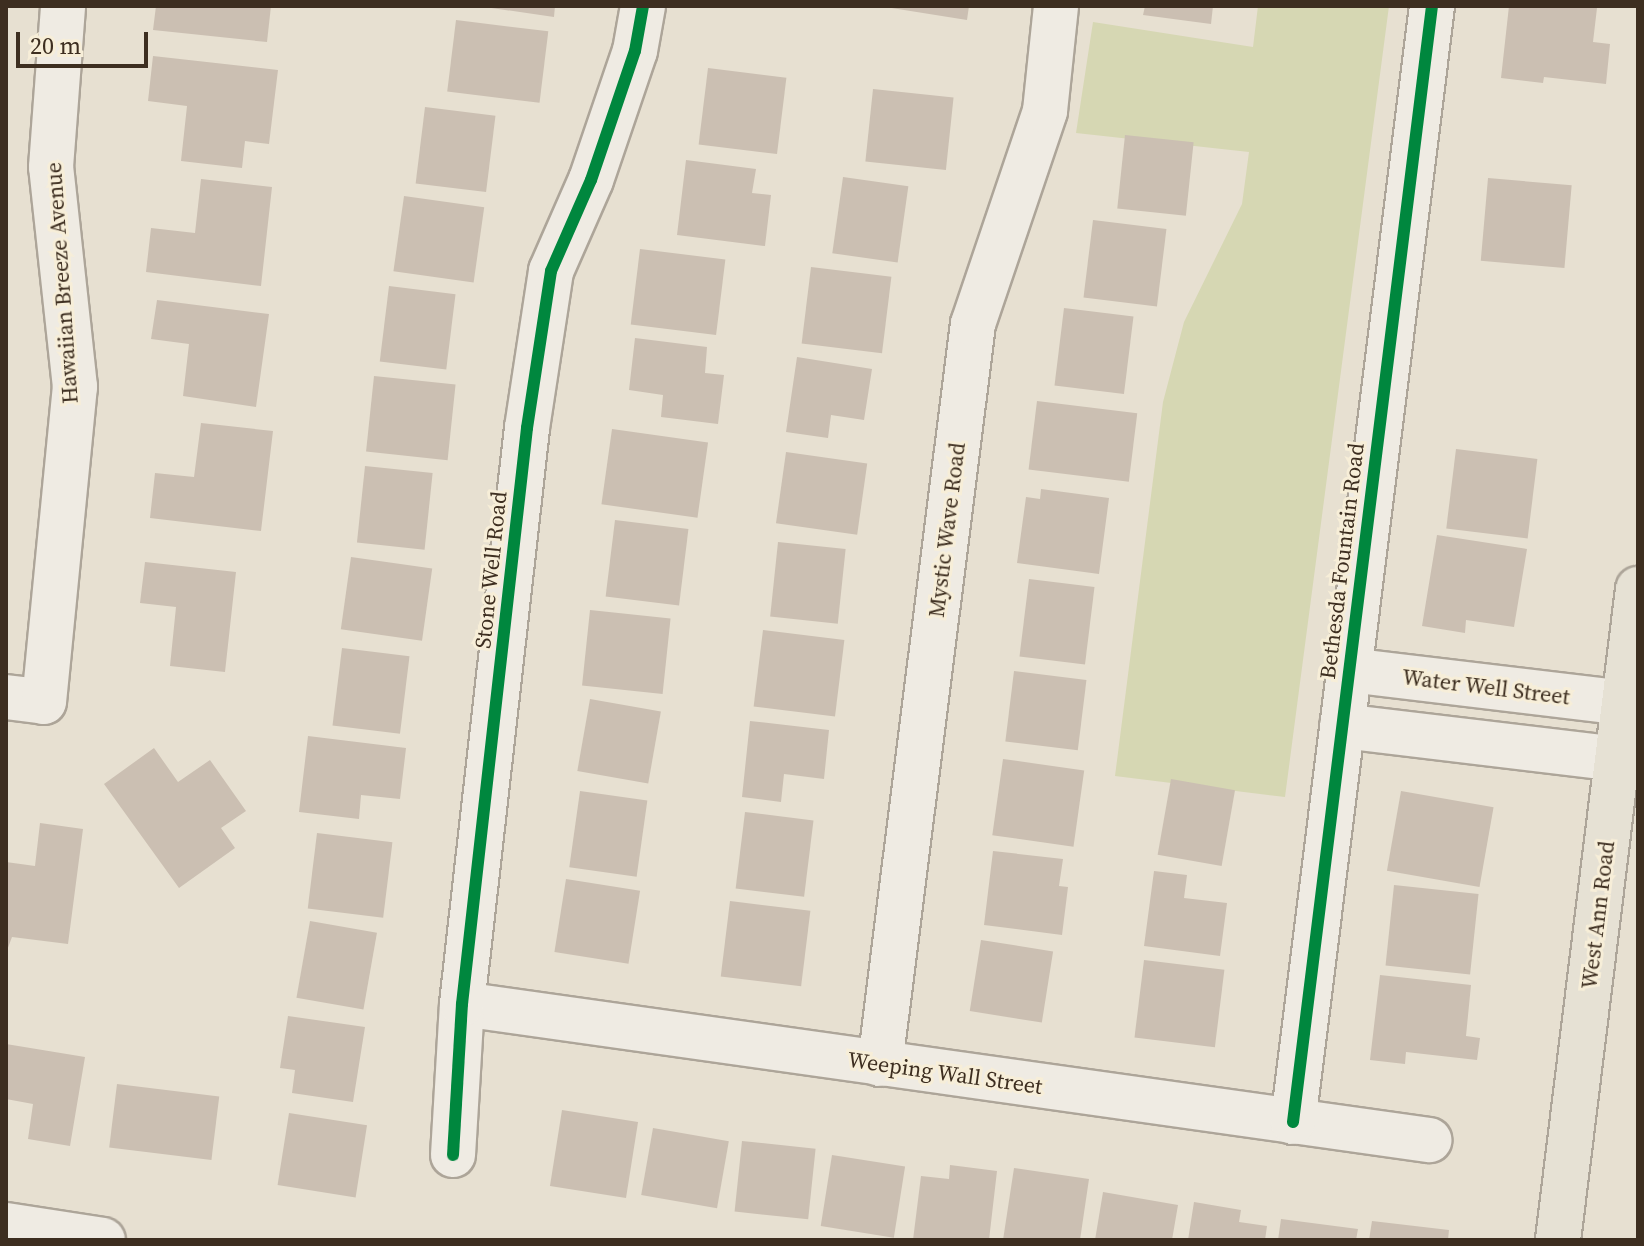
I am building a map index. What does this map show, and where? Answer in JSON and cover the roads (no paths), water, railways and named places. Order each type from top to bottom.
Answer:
[{"type":"main road","name":"West Ann Road","points":[[1558,1240],[1617,759],[1631,704],[1638,589]]},
{"type":"street","name":"Hawaiian Breeze Avenue","points":[[25,700],[75,387],[51,167],[63,6]]},
{"type":"street","name":"Stone Well Road","points":[[453,1155],[462,1004],[527,428],[551,271],[591,180],[635,51],[643,6]]},
{"type":"street","name":"Mystic Wave Road","points":[[880,1064],[973,324],[1045,111],[1056,6]]},
{"type":"street","name":"Bethesda Fountain Road","points":[[1293,1122],[1432,6]]},
{"type":"street","name":"Water Well Street","points":[[1349,670],[1631,704]]},
{"type":"street","points":[[1455,739],[1463,684]]},
{"type":"street","points":[[1342,726],[1617,759]]},
{"type":"street","name":"Weeping Wall Street","points":[[462,1004],[1429,1140]]},
{"type":"street","points":[[6,1225],[103,1240]]}]
